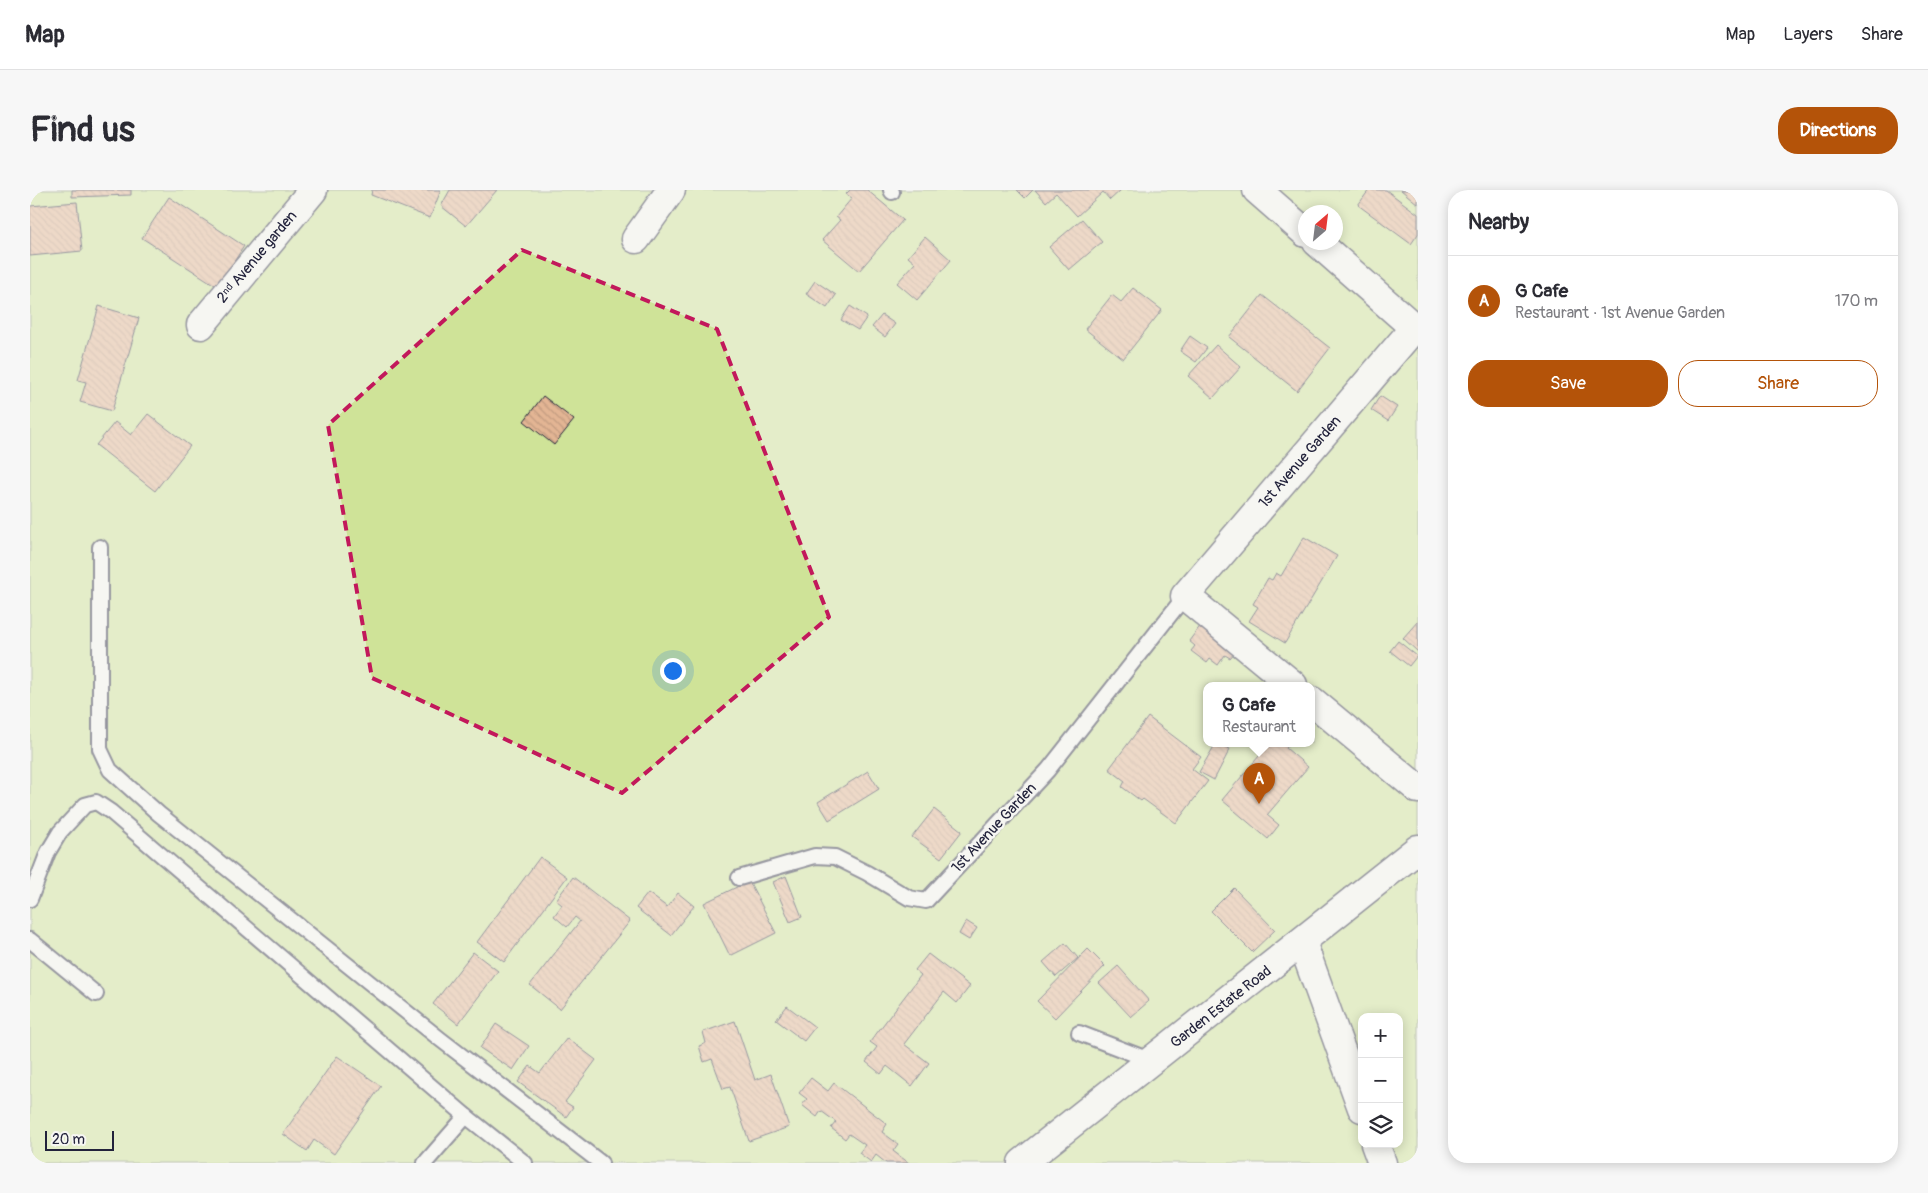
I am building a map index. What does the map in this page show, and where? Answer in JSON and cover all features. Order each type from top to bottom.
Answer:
[{"type":"street","name":"2ⁿᵈ Avenue garden","points":[[201,325],[313,190]]},
{"type":"street","points":[[636,239],[671,190]]},
{"type":"street","points":[[1257,190],[1298,226]]},
{"type":"street","points":[[1326,250],[1416,329]]},
{"type":"street","name":"1st Avenue Garden","points":[[1185,596],[1416,329]]},
{"type":"street","points":[[1185,596],[1289,682]]},
{"type":"street","points":[[1315,703],[1418,789]]},
{"type":"street","name":"Garden Estate Road","points":[[1022,1163],[1418,849]]},
{"type":"street","points":[[1302,942],[1360,1103]]},
{"type":"street","points":[[1376,1148],[1382,1163]]},
{"type":"lane","points":[[100,547],[100,749],[110,770],[159,814],[433,1033],[601,1163]]},
{"type":"lane","name":"1st Avenue Garden","points":[[739,878],[815,856],[835,857],[867,873],[909,898],[926,901],[1048,770],[1185,596]]},
{"type":"lane","points":[[30,899],[48,852],[60,832],[85,805],[96,802],[111,812],[466,1116],[525,1163]]},
{"type":"lane","points":[[30,940],[96,994]]},
{"type":"lane","points":[[1079,1033],[1152,1061]]},
{"type":"lane","points":[[425,1163],[466,1116]]},
{"type":"highlighted area","points":[[522,250],[717,329],[829,617],[622,793],[372,678],[328,425]]},
{"type":"green space","points":[[30,190],[1418,190],[1418,1163],[30,1163]]},
{"type":"building","points":[[72,190],[131,190],[131,195],[72,197]]},
{"type":"building","points":[[372,190],[441,190],[430,218],[371,195]]},
{"type":"building","points":[[450,190],[497,190],[466,226],[441,206]]},
{"type":"building","points":[[850,190],[867,190],[903,220],[859,271],[822,240],[840,220],[836,217],[852,198],[846,194]]},
{"type":"building","points":[[1017,190],[1033,190],[1025,198]]},
{"type":"building","points":[[1035,190],[1121,190],[1110,200],[1103,192],[1077,216],[1056,193],[1046,202]]},
{"type":"building","points":[[1369,190],[1386,190],[1418,214],[1418,234],[1411,244],[1358,205]]},
{"type":"building","points":[[1401,190],[1418,190],[1418,204]]},
{"type":"building","points":[[169,197],[244,246],[218,287],[142,238]]},
{"type":"building","points":[[77,202],[82,251],[30,256],[30,206]]},
{"type":"building","points":[[1082,219],[1102,242],[1069,270],[1049,247]]},
{"type":"building","points":[[925,237],[951,260],[917,300],[897,283],[915,263],[908,257]]},
{"type":"building","points":[[815,281],[836,295],[827,308],[806,294]]},
{"type":"building","points":[[1133,288],[1162,310],[1123,359],[1085,329],[1112,295],[1121,302]]},
{"type":"building","points":[[1262,295],[1330,348],[1297,391],[1229,337]]},
{"type":"building","points":[[99,306],[139,318],[112,411],[80,402],[86,382],[78,380]]},
{"type":"building","points":[[850,306],[867,317],[858,330],[841,320]]},
{"type":"building","points":[[882,315],[895,324],[885,337],[872,327]]},
{"type":"building","points":[[1190,336],[1207,348],[1196,362],[1180,351]]},
{"type":"building","points":[[1216,345],[1241,367],[1213,398],[1188,376]]},
{"type":"building","points":[[543,396],[574,420],[554,445],[524,421]]},
{"type":"building","points":[[1380,396],[1397,407],[1388,421],[1371,410]]},
{"type":"building","points":[[148,414],[190,446],[155,491],[96,445],[115,422],[131,435]]},
{"type":"building","points":[[1304,537],[1337,556],[1285,643],[1249,621],[1258,607],[1253,604],[1268,578],[1272,580],[1276,573],[1281,576]]},
{"type":"building","points":[[1418,621],[1418,652],[1403,638]]},
{"type":"building","points":[[1201,625],[1236,651],[1230,658],[1225,655],[1218,665],[1210,659],[1207,663],[1191,651],[1195,646],[1189,641]]},
{"type":"building","points":[[1398,641],[1417,656],[1409,666],[1390,651]]},
{"type":"building","points":[[1148,717],[1201,757],[1192,769],[1208,781],[1176,823],[1143,799],[1141,801],[1122,787],[1125,781],[1109,769]]},
{"type":"building","points":[[1214,747],[1230,749],[1214,780],[1199,772]]},
{"type":"building","points":[[1267,747],[1287,747],[1308,767],[1267,815],[1279,825],[1268,839],[1222,800]]},
{"type":"building","points":[[868,771],[879,789],[829,820],[818,802]]},
{"type":"building","points":[[934,809],[962,831],[941,858],[912,837]]},
{"type":"building","points":[[540,857],[567,877],[504,962],[477,942]]},
{"type":"building","points":[[786,876],[802,917],[790,922],[773,882]]},
{"type":"building","points":[[573,877],[630,921],[560,1009],[530,985],[580,921],[575,917],[567,927],[554,916],[562,905],[556,900]]},
{"type":"building","points":[[749,881],[776,933],[730,956],[704,903]]},
{"type":"building","points":[[1234,888],[1275,930],[1252,952],[1211,911]]},
{"type":"building","points":[[648,893],[667,907],[678,893],[694,906],[671,935],[636,908]]},
{"type":"building","points":[[966,921],[977,928],[969,940],[959,934]]},
{"type":"building","points":[[1065,943],[1078,958],[1056,977],[1043,962]]},
{"type":"building","points":[[1088,949],[1105,966],[1055,1018],[1037,1001]]},
{"type":"building","points":[[473,952],[498,971],[458,1024],[433,1004]]},
{"type":"building","points":[[928,954],[970,986],[957,1003],[944,992],[904,1044],[929,1063],[912,1086],[887,1066],[881,1074],[866,1062],[877,1047],[870,1042],[921,975],[915,970]]},
{"type":"building","points":[[1118,966],[1149,1001],[1131,1017],[1099,983]]},
{"type":"building","points":[[787,1006],[815,1027],[804,1041],[776,1020]]},
{"type":"building","points":[[735,1021],[755,1080],[771,1074],[789,1127],[749,1141],[730,1087],[723,1089],[712,1059],[704,1062],[699,1046],[706,1043],[703,1032]]},
{"type":"building","points":[[496,1024],[529,1046],[513,1070],[480,1048]]},
{"type":"building","points":[[567,1038],[596,1060],[565,1102],[573,1107],[566,1117],[518,1082],[530,1066],[540,1073]]},
{"type":"building","points":[[337,1056],[381,1086],[334,1154],[314,1140],[307,1151],[283,1134]]},
{"type":"building","points":[[811,1078],[828,1091],[834,1083],[887,1124],[882,1132],[898,1144],[893,1151],[909,1163],[886,1163],[876,1155],[871,1162],[859,1153],[865,1145],[849,1134],[845,1139],[831,1128],[836,1122],[821,1111],[817,1117],[802,1105],[807,1099],[799,1093]]},
{"type":"place","name":"G Cafe","points":[[1259,804]]}]
